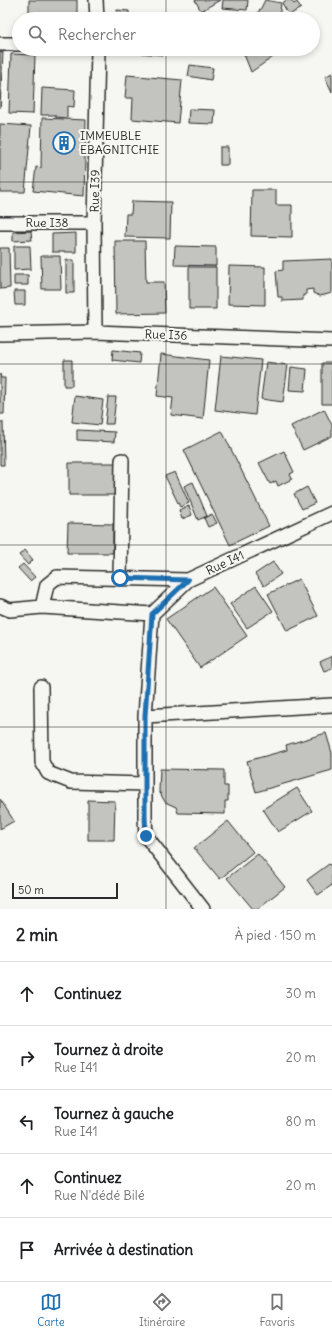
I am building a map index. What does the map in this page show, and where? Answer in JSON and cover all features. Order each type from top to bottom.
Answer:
[{"type":"street","points":[[96,0],[97,12]]},
{"type":"street","points":[[0,44],[12,44]]},
{"type":"street","name":"Rue I39","points":[[95,332],[94,223],[98,56]]},
{"type":"street","name":"Rue I38","points":[[0,223],[94,223]]},
{"type":"street","name":"Rue I36","points":[[0,334],[95,332],[332,341]]},
{"type":"street","points":[[120,578],[122,460]]},
{"type":"street","name":"Rue I41","points":[[152,614],[188,580],[332,513]]},
{"type":"street","points":[[42,607],[47,585],[57,577],[188,580]]},
{"type":"street","points":[[0,606],[10,610],[42,607],[152,614],[145,716],[146,836],[203,909]]},
{"type":"street","points":[[41,687],[42,762],[48,773],[71,782],[145,784]]},
{"type":"street","points":[[145,716],[332,704]]},
{"type":"building","points":[[29,0],[77,0],[77,12],[29,12]]},
{"type":"building","points":[[195,0],[220,0],[201,11]]},
{"type":"building","points":[[223,0],[248,0],[247,10],[222,8]]},
{"type":"building","points":[[265,0],[281,3],[280,12],[258,12]]},
{"type":"building","points":[[287,0],[291,0],[294,4],[297,2],[301,8],[294,12],[287,12],[282,3]]},
{"type":"building","points":[[117,10],[129,11],[129,12],[117,12]]},
{"type":"building","points":[[0,52],[3,52],[0,108]]},
{"type":"building","points":[[11,54],[12,56],[35,56],[33,114],[9,113]]},
{"type":"building","points":[[245,56],[275,56],[251,72]]},
{"type":"building","points":[[190,65],[213,68],[211,80],[188,76]]},
{"type":"building","points":[[332,73],[332,92],[325,77]]},
{"type":"building","points":[[127,75],[182,80],[178,123],[132,119],[133,98],[125,98]]},
{"type":"building","points":[[42,88],[75,90],[74,107],[67,106],[67,118],[55,117],[55,115],[41,115]]},
{"type":"building","points":[[189,109],[215,110],[214,124],[188,123]]},
{"type":"building","name":"IMMEUBLE EBAGNITCHIE","points":[[42,118],[86,120],[84,196],[33,191],[36,167],[41,168]]},
{"type":"building","points":[[0,124],[31,126],[25,192],[0,192]]},
{"type":"building","points":[[220,147],[228,147],[228,165],[220,165]]},
{"type":"building","points":[[252,190],[276,190],[276,205],[292,205],[292,237],[251,236]]},
{"type":"building","points":[[132,201],[171,202],[170,238],[125,237],[126,214],[131,214]]},
{"type":"building","points":[[31,231],[32,240],[13,241],[13,232]]},
{"type":"building","points":[[76,233],[76,252],[52,252],[52,234]]},
{"type":"building","points":[[115,241],[145,241],[146,282],[164,282],[165,313],[116,314]]},
{"type":"building","points":[[14,246],[30,246],[31,269],[14,270]]},
{"type":"building","points":[[175,246],[216,247],[216,266],[174,265]]},
{"type":"building","points":[[0,248],[9,248],[10,288],[0,289]]},
{"type":"building","points":[[41,256],[60,256],[61,289],[42,289]]},
{"type":"building","points":[[332,259],[332,293],[320,296],[313,293],[313,289],[306,290],[306,295],[303,295],[303,300],[282,301],[282,297],[278,297],[276,271],[283,270],[283,261]]},
{"type":"building","points":[[66,260],[74,260],[74,293],[66,293]]},
{"type":"building","points":[[229,266],[265,267],[265,305],[228,304]]},
{"type":"building","points":[[189,267],[216,267],[216,309],[189,309]]},
{"type":"building","points":[[14,275],[28,275],[28,285],[14,285]]},
{"type":"building","points":[[14,291],[25,291],[25,305],[15,305]]},
{"type":"building","points":[[113,350],[140,353],[139,363],[112,360]]},
{"type":"building","points":[[161,354],[209,360],[203,419],[171,415],[173,398],[157,396]]},
{"type":"building","points":[[221,356],[261,360],[255,415],[215,410]]},
{"type":"building","points":[[64,360],[72,360],[72,386],[64,386]]},
{"type":"building","points":[[266,362],[288,365],[283,402],[261,399]]},
{"type":"building","points":[[322,363],[332,363],[332,404],[322,404]]},
{"type":"building","points":[[291,367],[307,369],[305,391],[289,390]]},
{"type":"building","points":[[0,374],[1,378],[5,378],[4,414],[0,414]]},
{"type":"building","points":[[75,396],[103,400],[100,425],[72,422]]},
{"type":"building","points":[[108,397],[116,397],[113,424],[105,424]]},
{"type":"building","points":[[324,409],[332,425],[332,436],[303,450],[291,426]]},
{"type":"building","points":[[0,422],[3,422],[4,465],[0,465]]},
{"type":"building","points":[[77,430],[115,432],[114,442],[77,440]]},
{"type":"building","points":[[222,431],[269,526],[230,545],[184,450]]},
{"type":"building","points":[[284,451],[294,472],[290,474],[292,479],[278,486],[276,481],[270,484],[259,463]]},
{"type":"building","points":[[69,463],[115,463],[115,495],[69,495]]},
{"type":"building","points":[[175,472],[189,503],[180,507],[165,476]]},
{"type":"building","points":[[193,482],[207,516],[198,520],[184,486]]},
{"type":"building","points":[[307,487],[315,503],[302,509],[294,494]]},
{"type":"building","points":[[189,506],[192,515],[182,519],[179,510]]},
{"type":"building","points":[[212,514],[217,523],[208,527],[204,518]]},
{"type":"building","points":[[68,523],[113,524],[113,553],[67,553]]},
{"type":"building","points":[[25,550],[33,560],[28,565],[19,555]]},
{"type":"building","points":[[273,562],[281,574],[264,586],[255,574]]},
{"type":"building","points":[[23,564],[35,577],[30,581],[18,568]]},
{"type":"building","points":[[299,579],[318,616],[287,631],[268,594]]},
{"type":"building","points":[[256,586],[273,611],[247,628],[230,604]]},
{"type":"building","points":[[213,587],[247,636],[200,668],[166,619]]},
{"type":"building","points":[[332,656],[332,668],[324,671],[320,662]]},
{"type":"building","points":[[326,733],[332,753],[332,770],[256,792],[247,761],[287,750],[286,745]]},
{"type":"building","points":[[160,769],[224,770],[224,786],[228,786],[228,801],[225,801],[225,814],[178,813],[176,807],[165,802],[159,791]]},
{"type":"building","points":[[297,788],[312,811],[278,832],[263,809]]},
{"type":"building","points":[[0,799],[14,821],[0,829]]},
{"type":"building","points":[[88,800],[115,801],[114,840],[88,840]]},
{"type":"building","points":[[228,821],[253,852],[220,879],[194,848]]},
{"type":"building","points":[[258,854],[285,887],[257,909],[253,909],[227,878]]},
{"type":"building","points":[[329,864],[332,868],[332,885],[318,895],[307,880]]},
{"type":"place","name":"IMMEUBLE EBAGNITCHIE","points":[[64,143]]},
{"type":"route","points":[[120,578],[188,580],[152,614],[145,716],[146,836]]}]
